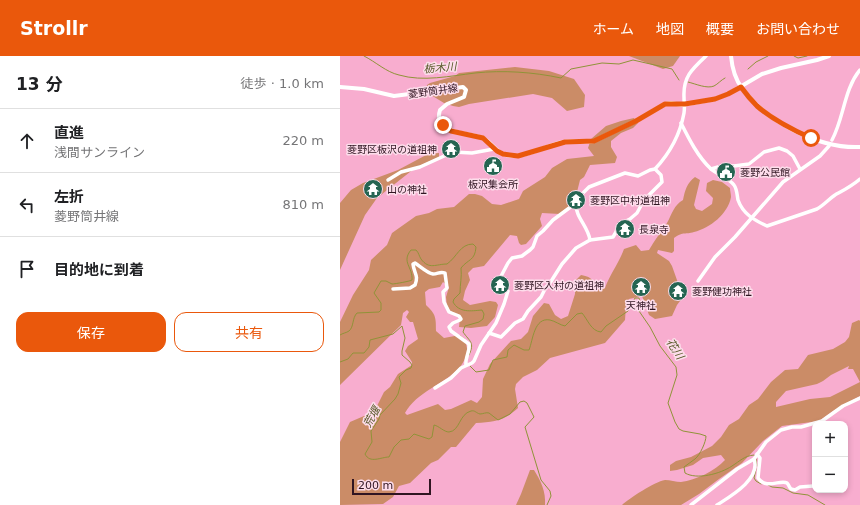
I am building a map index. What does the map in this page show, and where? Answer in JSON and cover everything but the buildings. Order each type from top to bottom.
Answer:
[{"type":"main road","points":[[731,56],[736,76],[741,87],[764,112],[811,138],[832,144],[860,147]]},
{"type":"main road","name":"菱野筒井線","points":[[340,87],[364,89],[394,96],[463,87],[466,90],[464,97],[448,104],[440,110],[439,114],[441,121],[447,129],[483,138],[494,149],[503,154],[514,156],[565,142],[594,141],[636,121],[665,104],[685,104],[715,99],[728,94],[762,74],[829,56]]},
{"type":"street","points":[[435,388],[451,378],[466,365],[474,361],[481,345],[496,323],[507,294],[508,291],[499,280],[504,267],[512,258],[522,256],[530,250],[533,247],[536,236],[553,220],[576,203],[586,190],[596,184],[625,173],[638,176],[655,169],[666,157],[673,145],[681,123],[685,104],[684,84],[692,68],[706,56]]},
{"type":"street","points":[[832,140],[854,77],[860,70]]},
{"type":"street","points":[[681,123],[693,146],[711,169],[733,184],[739,202],[751,218],[767,226],[817,209],[860,179]]},
{"type":"street","points":[[698,281],[712,260],[735,237],[783,182],[820,156],[829,146]]},
{"type":"street","points":[[711,169],[725,165],[734,166],[749,164],[764,152],[779,148],[787,151],[793,156],[800,170]]},
{"type":"street","points":[[388,180],[397,174],[420,167],[453,152],[472,154],[494,149]]},
{"type":"street","points":[[489,333],[501,337],[515,323],[523,319],[541,297],[562,264],[576,248],[590,240],[613,237],[618,225],[630,219],[637,213],[644,200],[662,182],[661,175],[655,169]]},
{"type":"street","points":[[576,203],[576,209],[588,230],[590,240]]},
{"type":"street","points":[[393,289],[410,288],[415,285],[418,278],[414,267],[415,263],[430,273],[434,274],[441,271],[446,273],[447,288],[443,292],[444,302],[449,312],[459,316],[461,319],[449,327],[451,332],[469,344],[466,365]]},
{"type":"street","points":[[691,505],[754,459],[766,442],[781,430],[822,422],[843,406],[860,398]]},
{"type":"street","points":[[757,454],[760,458],[758,478],[760,481],[770,484],[783,482],[786,483],[791,489],[795,490],[800,487],[812,486]]},
{"type":"street","points":[[717,505],[747,483],[753,473],[755,462],[754,459]]},
{"type":"shaded area","points":[[629,56],[680,56],[673,66],[663,69]]},
{"type":"shaded area","points":[[515,67],[549,71],[574,79],[585,95],[584,107],[567,111],[552,98],[533,94],[469,104],[459,107],[444,103],[426,92],[427,85],[430,83],[455,76],[459,73]]},
{"type":"shaded area","points":[[634,118],[638,123],[633,128],[621,133],[611,141],[611,147],[617,157],[615,163],[590,165],[584,177],[580,180],[576,196],[569,209],[560,214],[542,213],[540,219],[542,226],[526,244],[521,245],[517,236],[510,235],[484,266],[473,268],[468,273],[470,280],[463,300],[470,305],[490,301],[496,302],[498,305],[495,317],[487,326],[471,328],[459,327],[460,318],[447,308],[446,297],[449,287],[443,282],[440,287],[429,289],[425,292],[426,305],[435,316],[436,331],[444,338],[460,335],[465,339],[468,353],[460,367],[454,373],[416,399],[405,413],[407,415],[438,404],[445,410],[451,409],[471,400],[477,403],[482,397],[483,379],[490,364],[511,341],[521,339],[528,332],[533,316],[544,303],[549,304],[555,315],[561,319],[568,316],[575,294],[575,281],[581,275],[591,278],[599,289],[605,288],[624,249],[636,245],[641,251],[649,250],[667,223],[675,207],[683,200],[687,187],[692,179],[695,177],[700,180],[694,205],[696,209],[702,211],[712,204],[713,198],[706,191],[707,183],[713,180],[722,182],[730,188],[731,197],[722,214],[712,224],[700,230],[674,238],[674,251],[672,253],[658,250],[657,253],[669,261],[672,266],[683,297],[672,316],[655,319],[649,315],[642,296],[629,299],[626,306],[625,320],[605,343],[550,358],[537,370],[523,377],[516,384],[515,389],[518,408],[508,416],[498,420],[476,423],[456,447],[451,447],[410,483],[399,486],[393,497],[383,504],[340,505],[340,442],[350,422],[373,414],[384,392],[390,387],[398,374],[412,365],[412,362],[405,351],[408,346],[418,339],[413,322],[410,322],[406,317],[409,312],[407,310],[403,313],[401,325],[340,385],[340,322],[353,295],[369,270],[371,260],[387,245],[392,233],[416,216],[429,213],[437,209],[454,207],[469,194],[482,196],[492,204],[501,205],[519,199],[523,191],[545,177],[552,168],[567,159],[594,156],[588,148],[591,139],[606,126]]},
{"type":"shaded area","points":[[439,153],[439,157],[415,168],[377,198],[365,215],[340,270],[340,203],[351,190],[363,183],[398,170],[428,154]]},
{"type":"shaded area","points":[[859,320],[860,321],[860,382],[860,396],[833,411],[819,421],[782,426],[763,441],[742,463],[681,505],[622,505],[660,481],[665,480],[681,482],[693,479],[711,471],[721,464],[725,460],[721,455],[703,458],[693,465],[670,471],[670,465],[676,461],[691,457],[712,446],[721,437],[729,425],[739,419],[749,405],[758,399],[771,382],[785,370],[798,369],[808,355],[833,349],[845,342],[849,337],[852,323]],"holes":[[[849,366],[848,369],[853,369],[860,382],[830,397],[810,399],[776,407],[776,402],[786,391],[817,384]]]},
{"type":"shaded area","points":[[530,470],[534,470],[541,482],[545,496],[545,505],[516,505]]},
{"type":"waterway","name":"栃木川","points":[[364,56],[394,74],[417,78],[437,78],[496,72],[540,74],[561,78],[571,69],[602,63],[619,64],[633,60],[672,69],[679,80]]},
{"type":"waterway","name":"栃木川","points":[[748,69],[756,62],[768,56]]},
{"type":"waterway","name":"栃木川","points":[[794,56],[798,58],[807,56]]},
{"type":"waterway","name":"栃木川","points":[[688,82],[711,87],[725,78]]},
{"type":"waterway","name":"花川","points":[[340,335],[351,329],[354,317],[357,313],[379,312],[381,310],[381,303],[374,293],[381,281],[386,281],[392,284],[412,280],[412,275],[407,261],[408,254],[411,250],[416,250],[421,259],[427,264],[447,264],[462,248],[473,244],[476,247],[474,255],[461,268],[460,293],[453,302],[462,310],[482,310],[484,314],[483,319],[479,322],[465,326],[463,332],[470,340],[472,345],[469,355]]},
{"type":"waterway","name":"花川","points":[[470,366],[476,372],[489,370],[493,360],[507,357],[508,350],[514,345],[524,350],[529,350],[537,326],[545,320],[550,320],[565,326],[577,314],[582,313],[592,327],[601,332],[606,326],[628,311],[635,298],[639,298],[641,305],[639,311],[650,327],[660,346],[676,367],[677,375],[668,403],[675,422],[679,429],[683,431],[706,436],[704,445],[699,455],[684,467],[685,473],[696,476],[715,474],[727,469],[745,458],[755,456]]},
{"type":"waterway","name":"荒堰","points":[[340,362],[348,359],[353,353],[364,353],[369,347],[370,340],[393,334],[402,326],[405,338],[402,355],[412,365],[411,368],[406,370],[399,377],[401,383],[398,394],[380,415],[371,431],[372,442],[365,454],[370,459],[389,457],[394,447],[401,440],[409,439],[414,434],[429,439],[432,437],[434,425],[447,432],[453,431],[458,426],[464,415],[471,411],[480,414],[489,413],[498,420],[510,414],[520,402],[524,401],[527,403],[534,417],[525,427],[541,480],[550,491],[551,496],[547,505]]},
{"type":"waterway","name":"花川","points":[[756,459],[757,466]]},
{"type":"waterway","name":"花川","points":[[756,469],[754,478],[761,484]]},
{"type":"waterway","name":"花川","points":[[768,485],[783,488],[793,493],[808,495],[825,505]]},
{"type":"place","name":"菱野区板沢の道祖神","points":[[451,149]]},
{"type":"place","name":"板沢集会所","points":[[493,166]]},
{"type":"place","name":"菱野公民館","points":[[726,172]]},
{"type":"place","name":"山の神社","points":[[373,189]]},
{"type":"place","name":"菱野区中村道祖神","points":[[576,200]]},
{"type":"place","name":"長泉寺","points":[[625,229]]},
{"type":"place","name":"菱野区入村の道祖神","points":[[500,285]]},
{"type":"place","name":"天神社","points":[[641,287]]},
{"type":"place","name":"菱野健功神社","points":[[678,291]]},
{"type":"route","points":[[443,125],[451,131],[483,138],[497,151],[503,154],[518,156],[565,142],[594,141],[608,133],[636,121],[665,104],[671,103],[682,105],[708,101],[722,97],[741,87],[764,112],[790,128],[811,138]]}]
